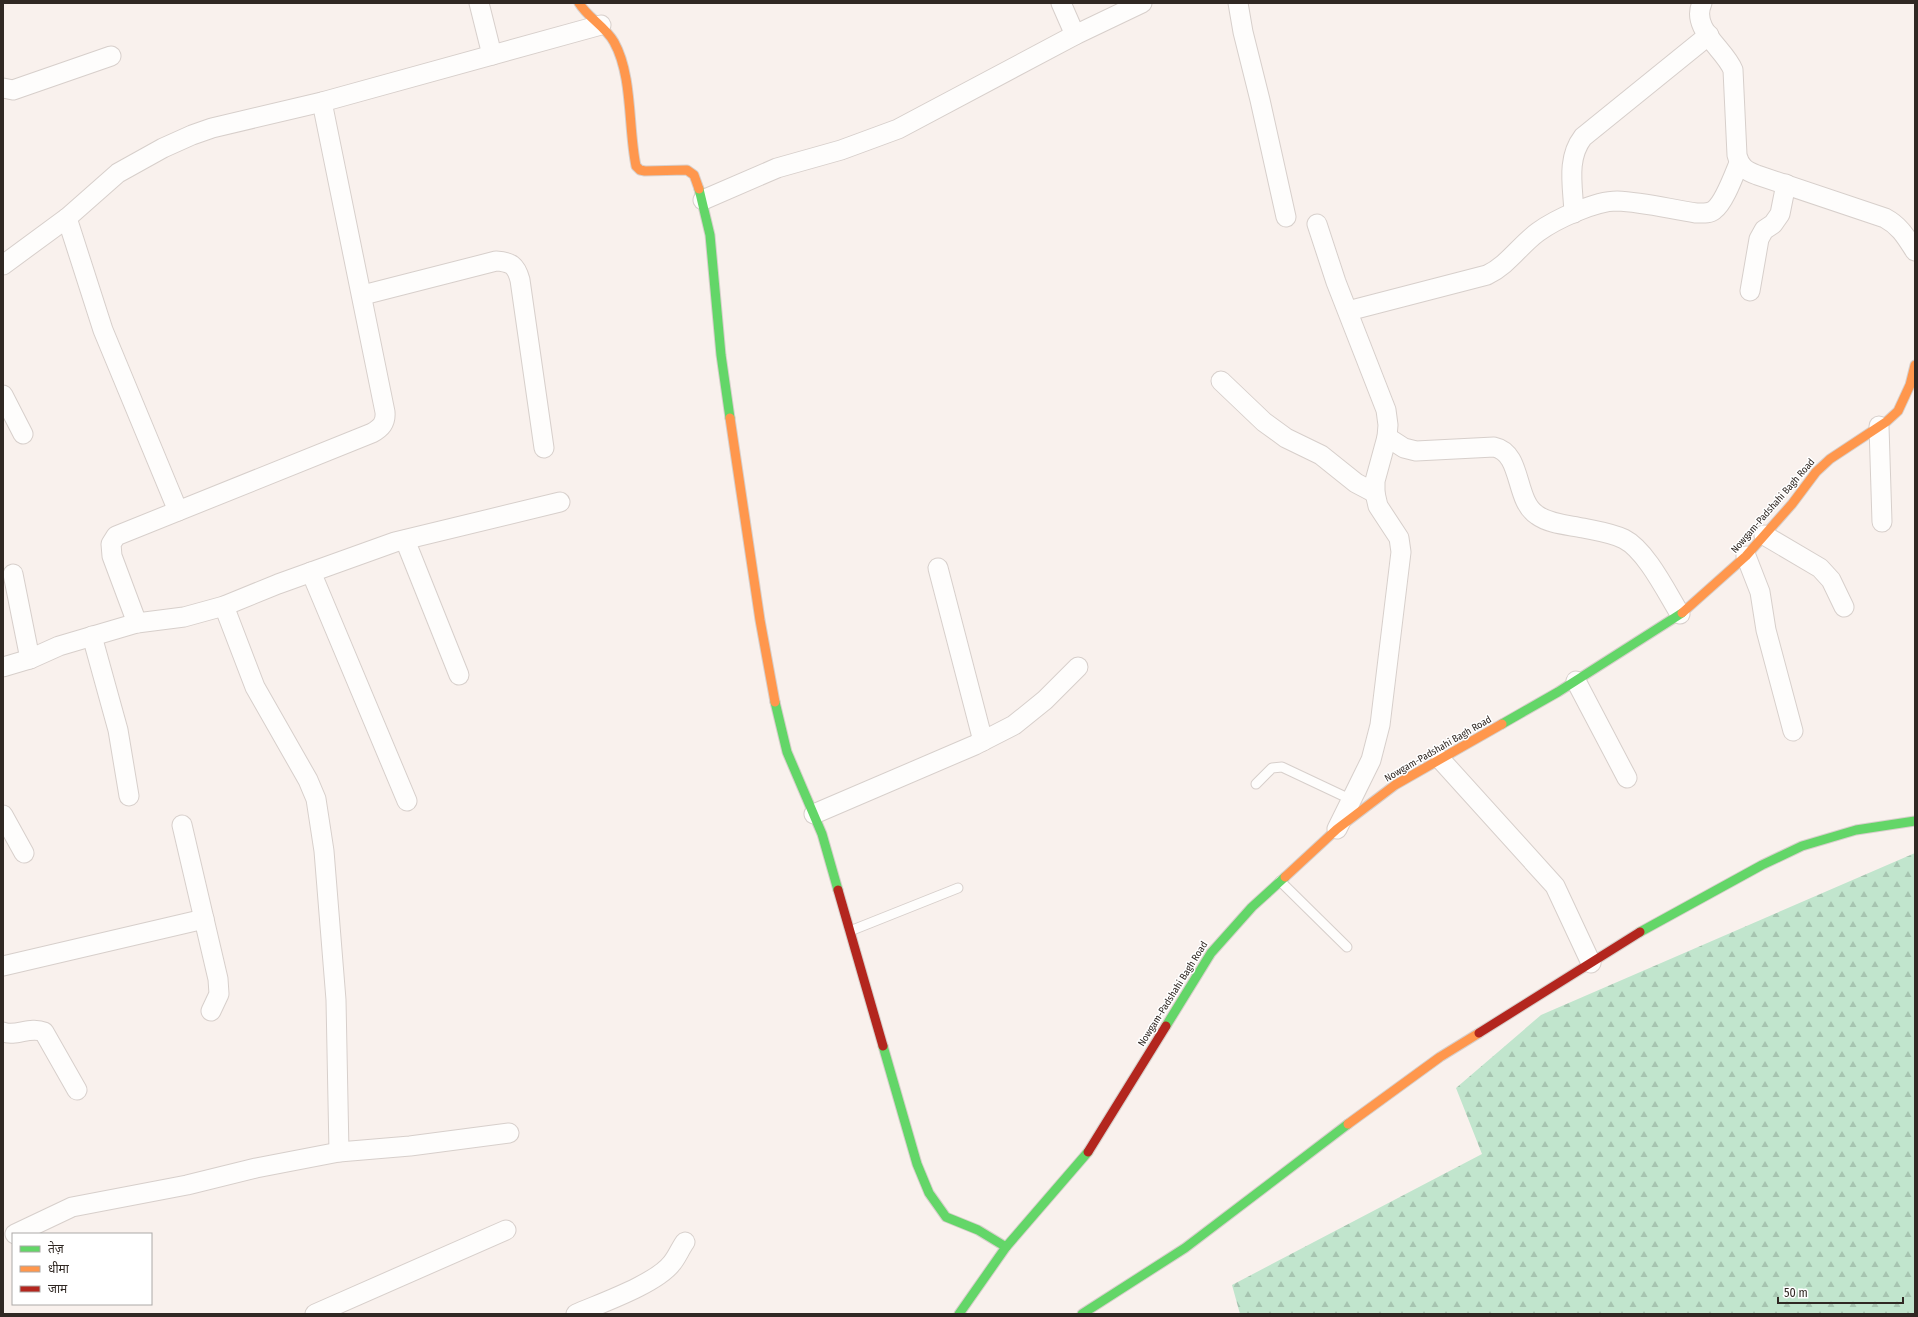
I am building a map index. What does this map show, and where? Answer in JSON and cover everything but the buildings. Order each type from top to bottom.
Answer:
[{"type":"street","points":[[479,3],[492,55]]},
{"type":"street","points":[[579,3],[582,9],[601,25],[614,42],[622,67],[636,166],[645,172],[687,170],[694,175],[703,200],[710,235],[721,355],[740,499],[760,620],[787,752],[822,834],[916,1164],[928,1193],[946,1217],[978,1230],[1006,1248]]},
{"type":"street","points":[[1061,3],[1075,35]]},
{"type":"street","points":[[703,200],[777,168],[841,150],[898,130],[1075,35],[1142,3]]},
{"type":"street","points":[[1238,3],[1243,32],[1262,108],[1286,217]]},
{"type":"street","points":[[1702,3],[1700,8],[1701,22],[1709,36],[1734,70],[1737,155],[1739,163],[1747,171],[1885,218],[1903,231],[1915,251]]},
{"type":"street","points":[[3,265],[67,218],[118,173],[164,148],[212,128],[322,102],[601,25]]},
{"type":"street","points":[[1574,213],[1573,152],[1583,137],[1709,36]]},
{"type":"street","points":[[3,88],[13,90],[111,56]]},
{"type":"street","points":[[137,623],[112,556],[111,544],[119,534],[372,433],[380,428],[386,418],[363,295],[322,102]]},
{"type":"street","points":[[1348,312],[1487,275],[1498,270],[1536,233],[1547,225],[1557,219],[1603,203],[1616,201],[1707,213],[1714,211],[1720,204],[1739,163]]},
{"type":"street","points":[[1750,291],[1759,239],[1764,230],[1774,224],[1780,214],[1786,184]]},
{"type":"street","points":[[67,218],[103,330],[178,511]]},
{"type":"street","points":[[1317,224],[1348,312],[1386,410],[1388,437],[1375,481],[1375,493],[1378,506],[1399,538],[1401,552],[1380,726],[1371,760],[1337,830]]},
{"type":"street","points":[[363,295],[496,261],[512,263],[517,269],[520,280],[544,448]]},
{"type":"street","name":"Nowgam-Padshahi Bagh Road","points":[[959,1314],[1006,1248],[1084,1159],[1211,953],[1252,907],[1337,830],[1395,785],[1441,760],[1576,681],[1680,614],[1746,556],[1821,468],[1898,411],[1910,385],[1915,365]]},
{"type":"street","points":[[1221,381],[1264,422],[1286,438],[1321,455],[1356,483],[1375,493]]},
{"type":"street","points":[[3,395],[23,434]]},
{"type":"street","points":[[1879,426],[1882,522]]},
{"type":"street","points":[[1388,437],[1404,448],[1416,451],[1494,447],[1501,448],[1509,456],[1527,503],[1532,511],[1546,520],[1614,535],[1625,539],[1643,555],[1680,614]]},
{"type":"street","points":[[3,667],[30,659],[59,646],[137,623],[184,617],[224,606],[311,572],[405,540],[560,502]]},
{"type":"street","points":[[1764,536],[1820,568],[1827,574],[1844,607]]},
{"type":"street","points":[[405,540],[459,675]]},
{"type":"street","points":[[1746,556],[1760,592],[1766,630],[1793,731]]},
{"type":"street","points":[[938,568],[983,741]]},
{"type":"street","points":[[311,572],[407,800]]},
{"type":"street","points":[[13,574],[30,659]]},
{"type":"street","points":[[224,606],[255,687],[308,780],[316,799],[324,851],[336,1000],[339,1152]]},
{"type":"street","points":[[92,636],[118,730],[129,796]]},
{"type":"street","points":[[814,814],[983,741],[1014,725],[1045,700],[1078,667]]},
{"type":"street","points":[[1576,681],[1628,778]]},
{"type":"street","points":[[1441,760],[1555,886],[1590,963]]},
{"type":"street","points":[[3,815],[24,853]]},
{"type":"street","points":[[1082,1314],[1184,1248],[1440,1057],[1646,929],[1762,865],[1802,846],[1856,830],[1915,822]]},
{"type":"street","points":[[182,825],[219,988],[218,999],[211,1011]]},
{"type":"street","points":[[3,966],[204,919]]},
{"type":"street","points":[[3,1032],[8,1034],[35,1029],[44,1032],[77,1090]]},
{"type":"street","points":[[18,1233],[72,1207],[187,1185],[256,1168],[339,1152],[410,1146],[509,1133]]},
{"type":"street","points":[[316,1314],[506,1230]]},
{"type":"street","points":[[3,1243],[12,1236]]},
{"type":"street","points":[[576,1314],[648,1282],[661,1274],[672,1264],[684,1242]]},
{"type":"lane","points":[[1256,784],[1272,768],[1282,767],[1352,800]]},
{"type":"lane","points":[[1280,881],[1347,947]]},
{"type":"lane","points":[[850,931],[958,888]]},
{"type":"green space","points":[[1915,853],[1915,1314],[1240,1314],[1232,1285],[1482,1154],[1456,1088],[1541,1015]]},
{"type":"traffic: fast","points":[[699,189],[710,235],[721,355],[730,418]]},
{"type":"traffic: fast","points":[[1502,724],[1558,692],[1682,613]]},
{"type":"traffic: fast","points":[[775,702],[787,752],[822,834],[838,890]]},
{"type":"traffic: fast","points":[[1640,932],[1762,865],[1802,846],[1856,830],[1915,821]]},
{"type":"traffic: fast","points":[[1166,1026],[1211,953],[1252,907],[1285,877]]},
{"type":"traffic: fast","points":[[883,1046],[917,1164],[929,1193],[946,1217],[978,1230],[1006,1247]]},
{"type":"traffic: fast","points":[[1082,1314],[1185,1248],[1348,1124]]},
{"type":"traffic: fast","points":[[959,1314],[1006,1247],[1088,1152]]},
{"type":"traffic: slow","points":[[579,3],[610,36],[620,56],[627,86],[636,166],[640,170],[645,171],[687,170],[694,175],[699,189]]},
{"type":"traffic: slow","points":[[1682,613],[1746,556],[1792,504],[1816,472],[1830,459],[1886,422],[1898,411],[1910,385],[1915,365]]},
{"type":"traffic: slow","points":[[730,418],[760,620],[775,702]]},
{"type":"traffic: slow","points":[[1285,877],[1337,829],[1395,785],[1502,724]]},
{"type":"traffic: slow","points":[[1348,1124],[1440,1057],[1479,1033]]},
{"type":"traffic: jam","points":[[838,890],[883,1046]]},
{"type":"traffic: jam","points":[[1479,1033],[1640,932]]},
{"type":"traffic: jam","points":[[1088,1152],[1166,1026]]}]
